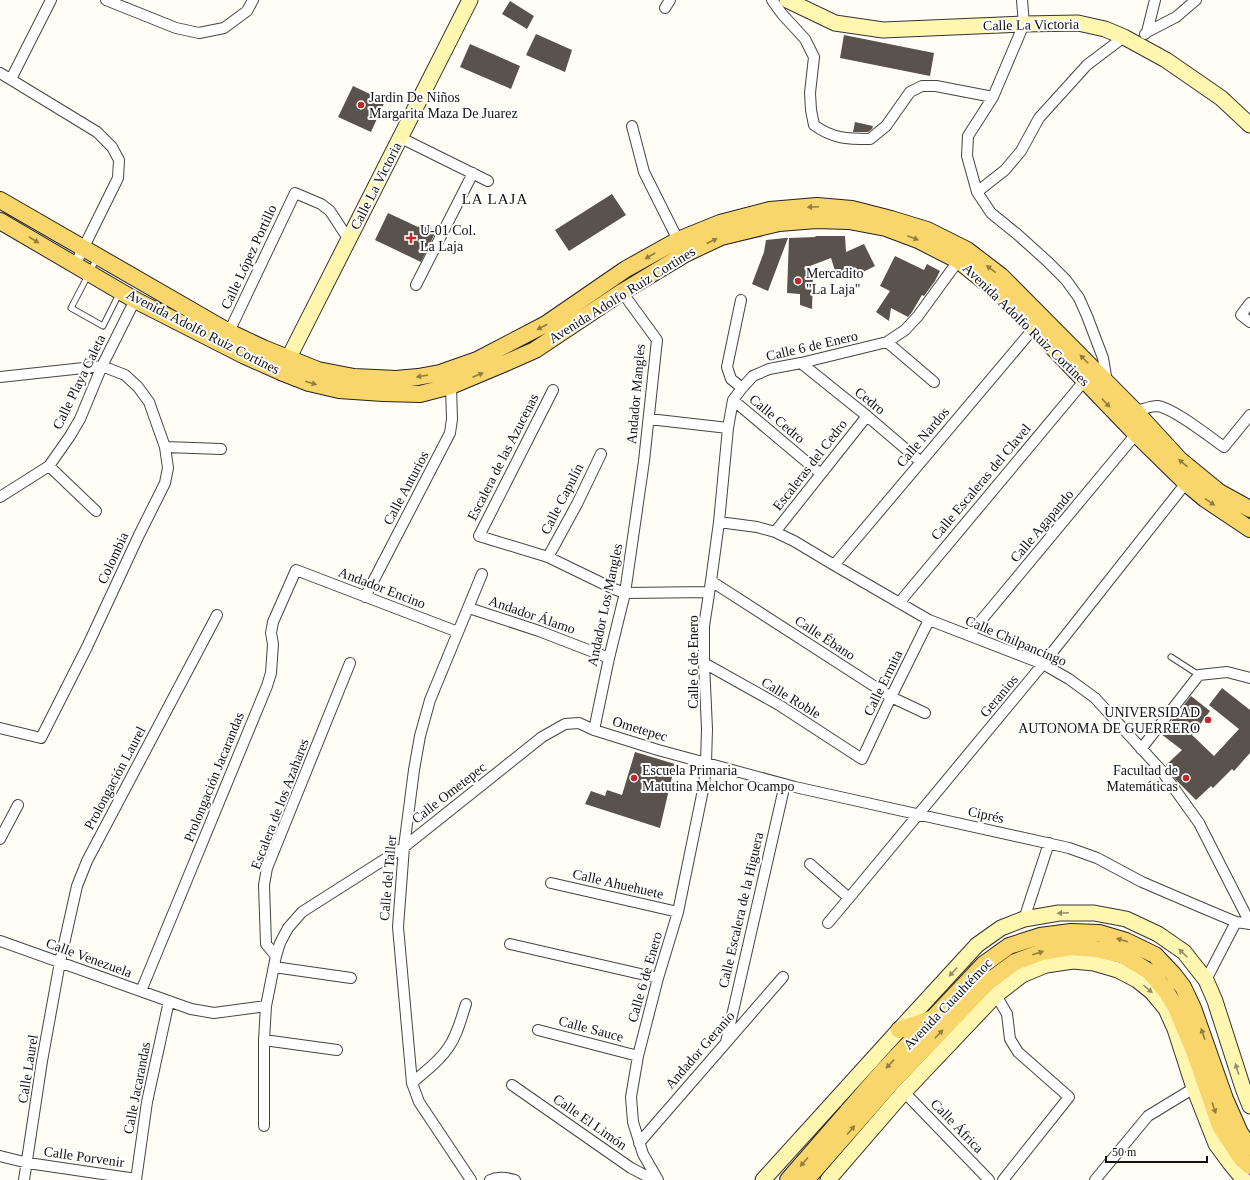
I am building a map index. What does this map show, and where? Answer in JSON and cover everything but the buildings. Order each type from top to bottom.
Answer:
[{"type":"main road","name":"Avenida Adolfo Ruiz Cortines","points":[[0,200],[285,365],[309,383],[339,390],[420,394],[451,386],[536,350],[622,292],[685,254],[722,237],[779,223],[816,220],[848,221],[886,228],[963,255],[995,290],[1085,380],[1130,416],[1219,492],[1250,509]]},
{"type":"main road","name":"Avenida Adolfo Ruiz Cortines","points":[[0,221],[135,300],[245,356],[285,365],[354,377],[396,379],[440,373],[477,360],[546,324],[626,269],[678,240],[720,223],[770,210],[817,206],[852,209],[927,230],[963,255],[1001,276],[1108,383],[1130,416],[1136,434],[1186,483],[1205,499],[1250,529]]},
{"type":"main road","name":"Avenida Cuauhtémoc","points":[[788,1180],[882,1072],[984,964],[1009,946],[1040,936],[1071,932],[1099,933],[1126,941],[1155,956],[1173,974],[1183,987],[1193,1008],[1225,1099],[1240,1133],[1250,1147]]},
{"type":"main road","name":"Avenida Cuauhtémoc","points":[[806,1180],[893,1081],[990,981],[1015,962],[1042,952],[1071,948],[1096,948],[1122,955],[1150,972],[1166,991],[1176,1008],[1194,1051],[1220,1126],[1241,1158],[1242,1175]]},
{"type":"main road","points":[[899,1030],[934,1018]]},
{"type":"street","points":[[11,79],[51,0]]},
{"type":"street","points":[[106,0],[176,28],[199,33],[224,28],[247,11],[253,0]]},
{"type":"street","name":"Calle La Victoria","points":[[285,365],[470,0]]},
{"type":"street","points":[[772,0],[804,39],[814,57],[810,93],[811,110],[814,125],[824,132],[846,139],[870,139],[886,126],[910,92],[922,86],[936,86],[993,97]]},
{"type":"street","name":"Calle La Victoria","points":[[787,0],[836,22],[883,30],[1078,22],[1105,29],[1166,60],[1221,98],[1250,125]]},
{"type":"street","points":[[1022,0],[1024,24],[993,97],[968,136],[967,156],[977,192],[991,213],[1048,262],[1066,280],[1078,298],[1087,316],[1103,358],[1108,383]]},
{"type":"street","points":[[1147,32],[1155,0]]},
{"type":"street","points":[[977,192],[1005,170],[1021,151],[1039,118],[1087,65],[1176,17],[1196,0]]},
{"type":"street","points":[[0,73],[97,132],[112,147],[120,160],[118,178],[75,265]]},
{"type":"street","points":[[632,126],[644,172],[678,240]]},
{"type":"street","points":[[401,138],[488,181]]},
{"type":"street","points":[[416,285],[473,173]]},
{"type":"street","name":"Calle López Portillo","points":[[229,332],[295,193],[321,204],[330,211],[349,240]]},
{"type":"street","name":"Calle 6 de Enero","points":[[658,1180],[643,1154],[633,1122],[631,1097],[638,1056],[658,978],[678,912],[704,785],[707,729],[704,626],[719,522],[728,428],[733,400],[753,376],[769,369],[801,363],[888,342],[905,330],[918,316],[963,255]]},
{"type":"street","name":"Andador Mangles","points":[[622,292],[657,340],[644,461]]},
{"type":"street","name":"Calle Playa Caleta","points":[[0,497],[49,466],[70,436],[80,419],[102,366],[135,300]]},
{"type":"street","points":[[741,300],[727,367],[731,379],[742,388]]},
{"type":"street","points":[[1250,304],[1241,315],[1250,322]]},
{"type":"street","name":"Calle Nardos","points":[[834,565],[1034,328]]},
{"type":"street","points":[[888,342],[934,382]]},
{"type":"street","name":"Cedro","points":[[801,363],[921,462]]},
{"type":"street","points":[[0,377],[102,366]]},
{"type":"street","name":"Colombia","points":[[0,728],[41,738],[87,647],[165,483],[168,468],[165,447],[148,402],[138,387],[125,375],[102,366]]},
{"type":"street","name":"Calle Escaleras del Clavel","points":[[899,602],[1085,380]]},
{"type":"street","name":"Calle Anturios","points":[[365,596],[450,434],[452,419],[451,386]]},
{"type":"street","name":"Escalera de las Azucenas","points":[[548,557],[479,536],[553,390]]},
{"type":"street","name":"Calle Cedro","points":[[733,400],[821,474]]},
{"type":"street","points":[[1130,416],[1156,406],[1166,408],[1198,428],[1224,447],[1250,415]]},
{"type":"street","name":"Escaleras del Cedro","points":[[775,532],[867,416]]},
{"type":"street","points":[[649,419],[728,428]]},
{"type":"street","name":"Calle Agapando","points":[[969,635],[1136,434]]},
{"type":"street","points":[[165,447],[222,449]]},
{"type":"street","name":"Calle Capulín","points":[[548,557],[577,504],[601,454]]},
{"type":"street","name":"Andador Los Mangles","points":[[594,730],[608,658],[625,593],[644,461]]},
{"type":"street","points":[[49,466],[96,510]]},
{"type":"street","name":"Geranios","points":[[828,923],[1043,664],[1186,483]]},
{"type":"street","name":"Calle Chilpancingo","points":[[719,522],[757,527],[775,532],[794,541],[930,620],[1043,664],[1069,678],[1095,698],[1161,770],[1199,823],[1250,924]]},
{"type":"street","points":[[548,557],[625,593],[709,592]]},
{"type":"street","name":"Andador Encino","points":[[296,570],[458,632]]},
{"type":"street","name":"Prolongación Jacarandas","points":[[141,991],[267,686],[271,673],[273,644],[271,633],[273,622],[296,570]]},
{"type":"street","name":"Calle del Taller","points":[[471,1180],[419,1102],[412,1083],[398,927],[404,847],[420,736],[430,700],[482,574]]},
{"type":"street","name":"Calle Ébano","points":[[711,581],[891,698],[925,713]]},
{"type":"street","name":"Andador Álamo","points":[[469,608],[539,631],[608,658]]},
{"type":"street","name":"Prolongación Laurel","points":[[60,962],[77,886],[86,861],[217,615]]},
{"type":"street","name":"Calle Ermita","points":[[862,759],[930,620]]},
{"type":"street","name":"Escalera de los Azahares","points":[[276,956],[266,944],[264,885],[267,868],[350,663]]},
{"type":"street","name":"Calle Roble","points":[[704,663],[779,705],[862,759]]},
{"type":"street","points":[[1141,749],[1199,675],[1227,672],[1250,678]]},
{"type":"street","name":"Ometepec","points":[[565,724],[579,723],[594,730],[706,763]]},
{"type":"street","name":"Calle Ometepec","points":[[264,1126],[264,1040],[266,1006],[276,956],[288,928],[302,912],[404,847],[542,738],[565,724]]},
{"type":"street","name":"Ciprés","points":[[706,763],[795,787],[1069,848],[1097,858],[1142,882],[1236,922],[1250,924]]},
{"type":"street","name":"Calle Escalera de la Higuera","points":[[726,1042],[785,784]]},
{"type":"street","points":[[0,839],[18,805]]},
{"type":"street","points":[[1024,919],[1049,843]]},
{"type":"street","points":[[810,864],[849,898]]},
{"type":"street","name":"Calle Ahuehuete","points":[[551,883],[678,912]]},
{"type":"street","points":[[763,1180],[977,945],[1002,928],[1024,919],[1059,913],[1094,913],[1126,919],[1158,934],[1184,952],[1206,980],[1216,1002],[1242,1088],[1250,1106]]},
{"type":"street","points":[[1206,980],[1236,922]]},
{"type":"street","name":"Calle Venezuela","points":[[0,941],[169,1002]]},
{"type":"street","points":[[510,944],[658,978]]},
{"type":"street","points":[[828,1180],[904,1092],[996,995],[1022,975],[1046,966],[1073,961],[1094,963],[1118,970],[1137,980],[1152,992],[1166,1009],[1175,1029],[1194,1088],[1216,1144],[1242,1175]]},
{"type":"street","name":"Calle Laurel","points":[[24,1180],[28,1164],[42,1061],[60,962]]},
{"type":"street","points":[[274,967],[351,978]]},
{"type":"street","name":"Andador Geranio","points":[[640,1142],[783,977]]},
{"type":"street","points":[[996,995],[1008,1014],[1010,1039],[1018,1052],[1069,1096],[1003,1180]]},
{"type":"street","points":[[169,1002],[191,1009],[214,1012],[266,1006]]},
{"type":"street","name":"Calle Jacarandas","points":[[136,1179],[147,1102],[169,1002]]},
{"type":"street","points":[[412,1083],[449,1048],[455,1036],[466,1004]]},
{"type":"street","name":"Calle Sauce","points":[[538,1030],[638,1056]]},
{"type":"street","points":[[264,1040],[337,1050]]},
{"type":"street","name":"Calle El Limón","points":[[512,1085],[631,1168],[654,1180]]},
{"type":"street","points":[[1095,1180],[1148,1116],[1194,1088]]},
{"type":"street","name":"Calle África","points":[[904,1092],[989,1180]]},
{"type":"street","name":"Calle Porvenir","points":[[0,1156],[28,1164],[136,1179]]},
{"type":"street","points":[[490,1180],[493,1178],[504,1177],[515,1180]]},
{"type":"lane","points":[[98,257],[71,308],[103,326],[121,291]]},
{"type":"lane","points":[[1171,657],[1199,675]]},
{"type":"place","name":"Jardin De Niños Margarita Maza De Juarez","points":[[361,105]]},
{"type":"place","name":"U-01 Col. La Laja","points":[[411,238]]},
{"type":"place","name":"Mercadito \"La Laja\"","points":[[798,281]]},
{"type":"place","name":"UNIVERSIDAD AUTONOMA DE GUERRERO","points":[[1208,720]]},
{"type":"place","name":"Escuela Primaria Matutina Melchor Ocampo","points":[[634,778]]},
{"type":"place","name":"Facultad de Matemáticas","points":[[1186,778]]},
{"type":"district","name":"LA LAJA","points":[[495,199]]}]
